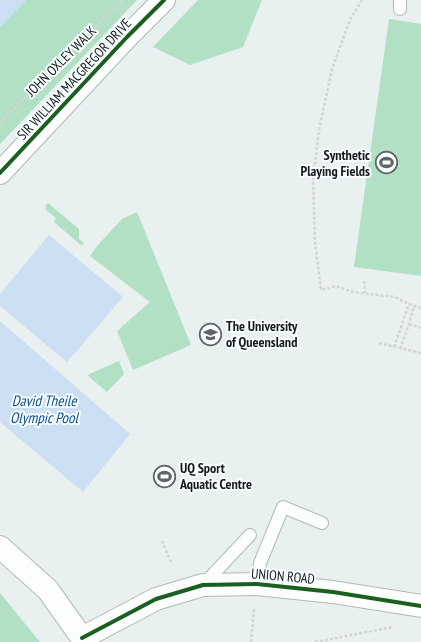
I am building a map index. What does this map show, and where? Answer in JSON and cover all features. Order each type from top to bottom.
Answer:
[{"type":"street","name":"SIR WILLIAM MACGREGOR DRIVE","points":[[0,173],[127,37],[164,0]]},
{"type":"street","points":[[0,547],[48,590],[82,640]]},
{"type":"street","name":"UNION ROAD","points":[[82,640],[156,599],[203,584],[257,584],[333,592],[421,606]]},
{"type":"lane","points":[[257,584],[260,563],[283,507],[322,523]]},
{"type":"lane","points":[[203,584],[250,535]]},
{"type":"path","points":[[362,0],[350,20],[332,69],[319,130],[313,181],[315,242],[321,290],[336,286],[353,292],[395,297],[421,308]]},
{"type":"path","points":[[364,281],[365,293]]},
{"type":"path","points":[[394,347],[409,304]]},
{"type":"path","points":[[400,349],[414,306]]},
{"type":"path","points":[[409,324],[421,328]]},
{"type":"path","points":[[379,343],[421,354]]},
{"type":"path","points":[[162,540],[171,562]]},
{"type":"path","points":[[251,642],[257,584]]},
{"type":"path","points":[[315,642],[396,626]]},
{"type":"green space","points":[[26,0],[137,0],[0,144],[0,27]]},
{"type":"green space","points":[[198,0],[262,0],[243,47],[190,65],[153,47]]},
{"type":"green space","name":"Synthetic Playing Fields","points":[[389,19],[421,24],[421,276],[354,267]]},
{"type":"green space","points":[[48,203],[79,229],[79,239],[84,243],[82,246],[54,222],[56,218],[45,209],[45,206]]},
{"type":"green space","points":[[137,212],[191,345],[133,370],[117,331],[150,302],[90,256],[122,219]]},
{"type":"green space","points":[[119,361],[124,374],[107,392],[87,375]]},
{"type":"green space","points":[[0,593],[40,642],[0,642]]},
{"type":"water","points":[[0,0],[26,0],[0,27]]},
{"type":"water","points":[[49,235],[123,297],[67,362],[0,306],[0,294]]},
{"type":"water","name":"David Theile Olympic Pool","points":[[0,321],[130,434],[83,492],[0,422]]},
{"type":"cycle path","points":[[0,173],[127,37],[164,0]]},
{"type":"cycle path","points":[[82,638],[156,599],[203,585],[257,584],[333,592],[421,606]]},
{"type":"place","name":"Synthetic Playing Fields","points":[[386,163]]},
{"type":"place","name":"The University of Queensland","points":[[210,334]]},
{"type":"place","name":"UQ Sport Aquatic Centre","points":[[165,476]]}]
